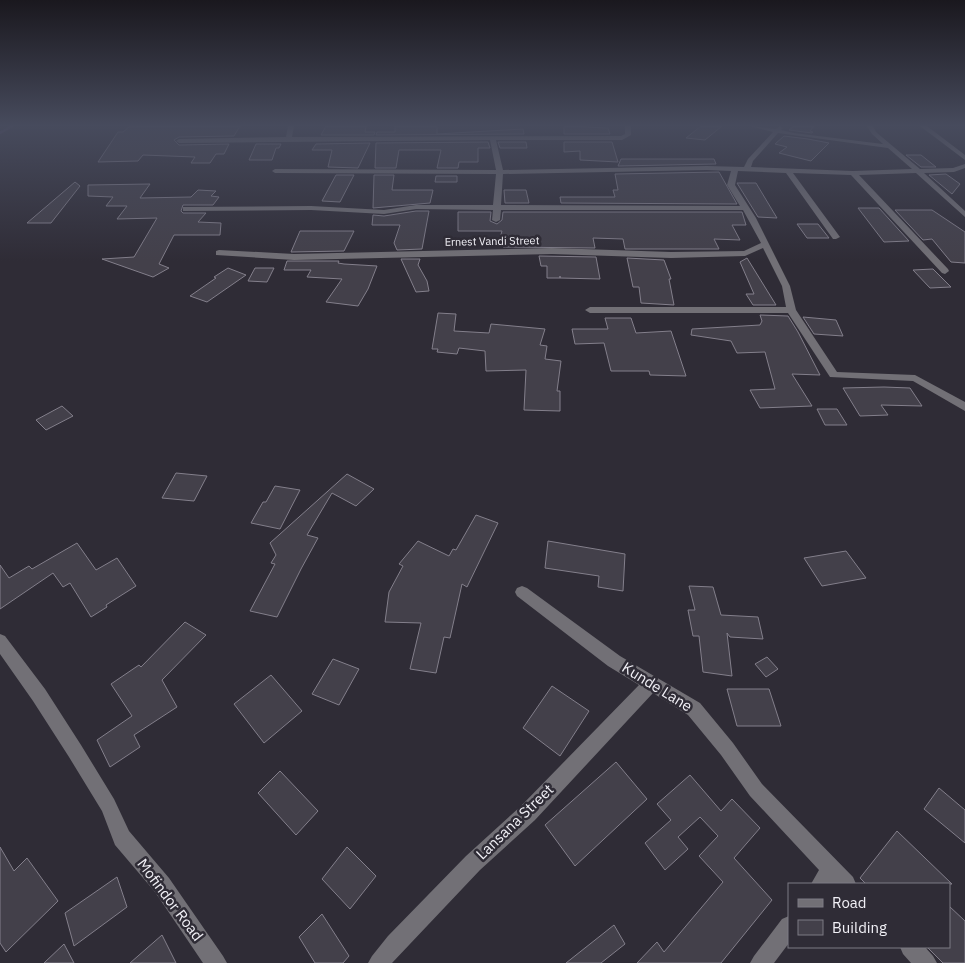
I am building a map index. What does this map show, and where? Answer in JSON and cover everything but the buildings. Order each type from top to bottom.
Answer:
[{"type":"street","points":[[275,171],[583,171]]},
{"type":"street","points":[[735,171],[731,185],[752,218],[786,286],[791,310],[834,374],[915,378],[965,407]]},
{"type":"street","points":[[767,171],[853,173],[918,171],[965,215]]},
{"type":"street","points":[[496,220],[500,172]]},
{"type":"street","points":[[789,172],[836,237]]},
{"type":"street","points":[[853,173],[945,271]]},
{"type":"street","points":[[186,209],[311,208],[384,212],[416,207],[744,208]]},
{"type":"street","name":"Ernest Vandi Street","points":[[218,254],[294,257],[552,251],[671,255],[745,253],[764,245]]},
{"type":"street","points":[[590,310],[791,310]]},
{"type":"street","name":"Kunde Lane","points":[[522,592],[614,660],[694,709],[826,877],[843,883]]},
{"type":"street","name":"Mofindor Road","points":[[0,641],[39,695],[75,751],[108,805],[122,838],[162,885],[216,963]]},
{"type":"street","name":"Lansana Street","points":[[379,963],[395,943],[467,870],[528,813],[652,683]]},
{"type":"street","points":[[761,963],[788,927]]},
{"type":"street","points":[[911,948],[926,963]]}]
